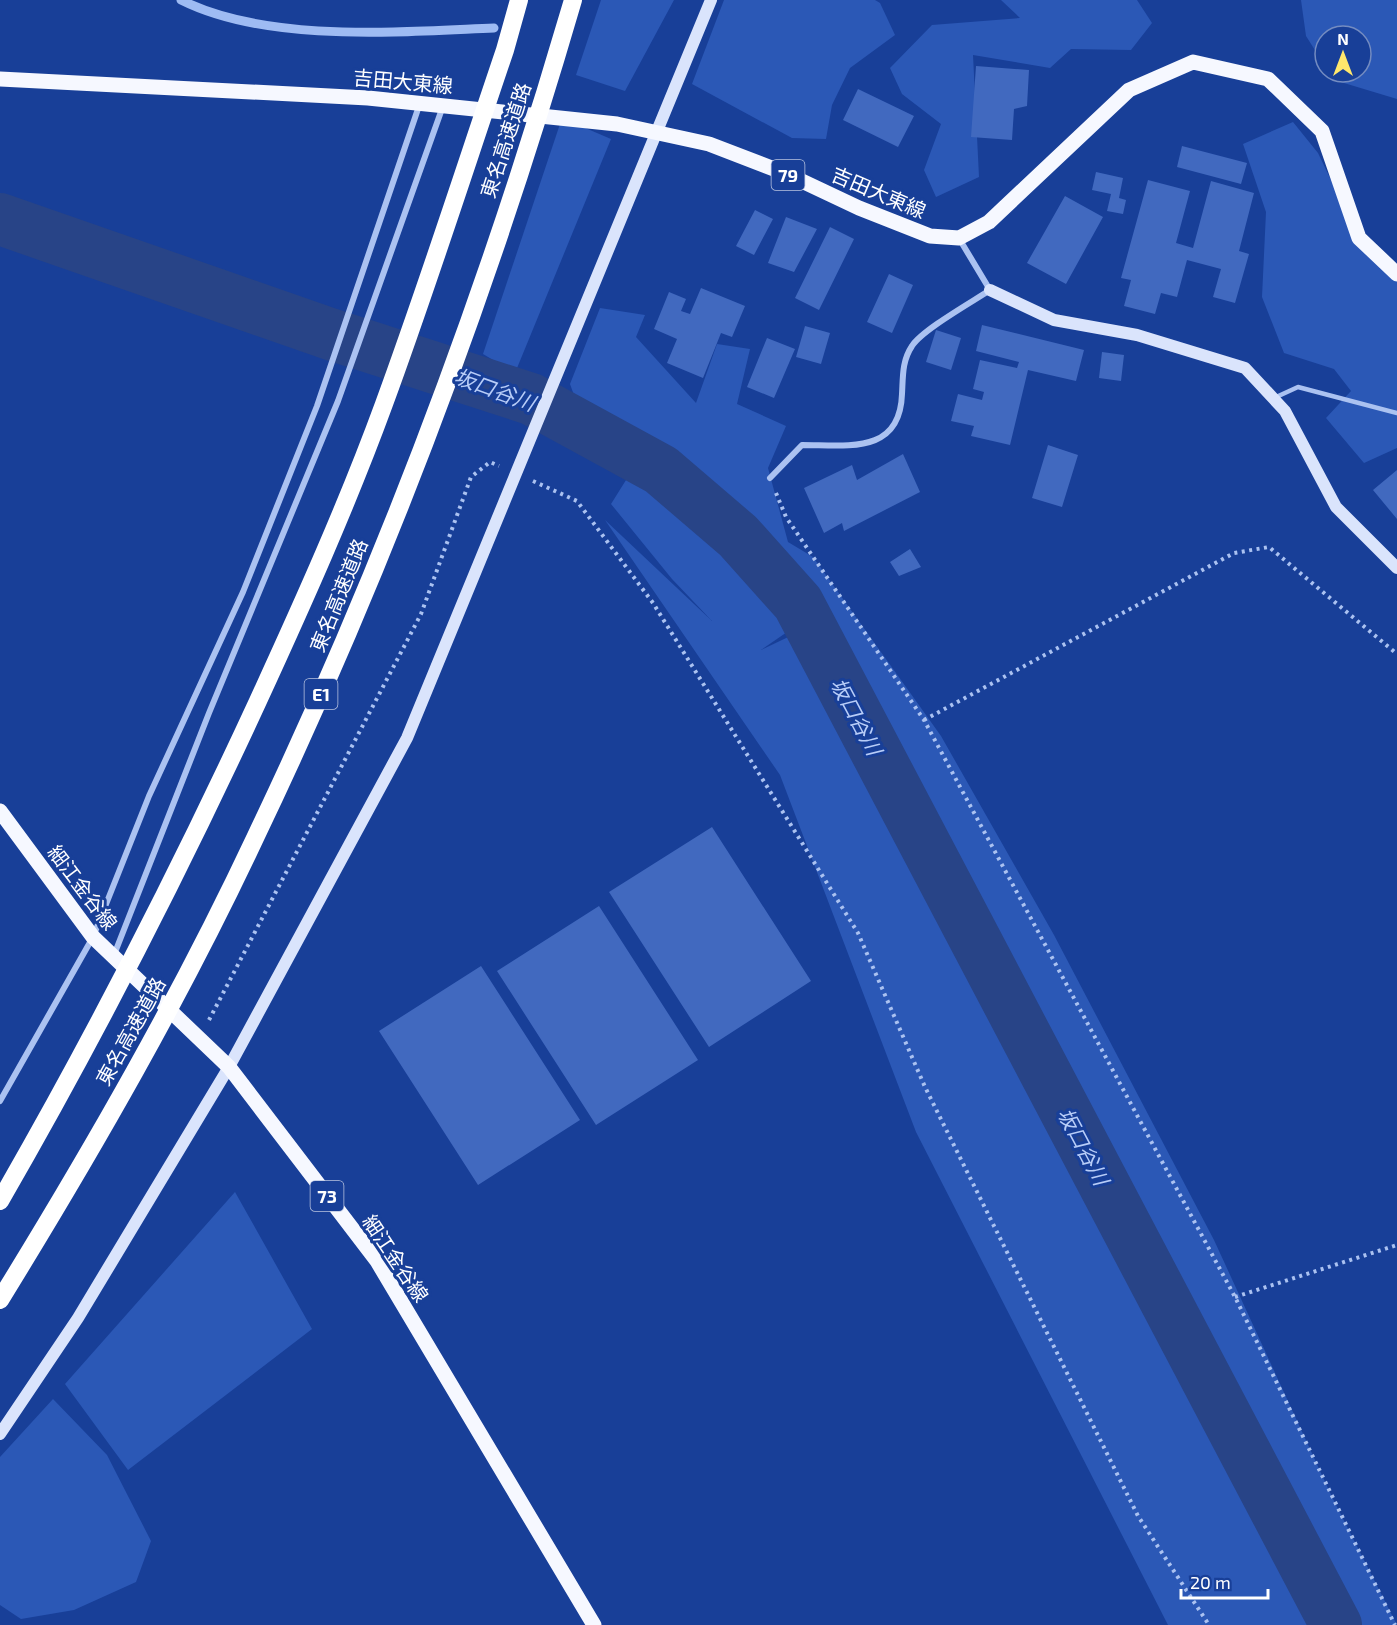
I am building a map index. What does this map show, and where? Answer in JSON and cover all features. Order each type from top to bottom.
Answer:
[{"type":"highway","name":"東名高速道路","points":[[0,1201],[67,1086],[134,959],[221,782],[314,580],[384,405],[505,51],[519,0]]},
{"type":"highway","name":"東名高速道路","points":[[0,1300],[106,1122],[189,970],[256,836],[326,682],[404,493],[466,327],[573,0]]},
{"type":"main road","points":[[959,238],[989,222],[1129,90],[1193,62],[1268,79],[1322,130],[1359,238],[1397,274]]},
{"type":"main road","name":"吉田大東線","points":[[0,79],[420,102],[617,124],[709,144],[787,174],[859,208],[930,236],[959,238]]},
{"type":"main road","name":"細江金谷線","points":[[0,811],[93,937],[229,1067],[377,1262],[594,1625]]},
{"type":"street","points":[[0,1434],[78,1318],[229,1067],[407,738],[711,0]]},
{"type":"street","points":[[0,1101],[93,937],[149,796],[243,592],[317,406],[420,102]]},
{"type":"street","points":[[113,958],[209,713],[338,401],[443,106]]},
{"type":"street","points":[[959,238],[990,290],[1054,320],[1137,335],[1245,368],[1285,411],[1336,507],[1397,568]]},
{"type":"street","points":[[770,478],[802,445],[868,445],[889,432],[901,414],[903,362],[913,343],[990,290]]},
{"type":"lane","points":[[1273,398],[1298,387],[1397,413]]},
{"type":"path","points":[[770,478],[786,517],[924,720],[1235,1297],[1395,1625]]},
{"type":"path","points":[[924,720],[1234,553],[1269,547],[1397,654]]},
{"type":"path","points":[[653,603],[858,933],[925,1087],[1138,1516],[1209,1625]]},
{"type":"path","points":[[1235,1297],[1397,1245]]},
{"type":"shaded area","points":[[601,0],[674,0],[625,91],[576,75]]},
{"type":"shaded area","points":[[724,0],[875,0],[880,3],[895,35],[850,68],[832,105],[826,139],[792,138],[692,84]]},
{"type":"shaded area","points":[[1001,0],[1137,0],[1152,23],[1131,50],[1071,49],[1050,68],[973,55],[979,177],[936,197],[924,170],[941,124],[902,94],[890,68],[932,25],[1020,18]]},
{"type":"shaded area","points":[[1301,0],[1397,0],[1397,99],[1347,84],[1373,84],[1373,24],[1313,24],[1313,47],[1306,36]]},
{"type":"shaded area","points":[[562,118],[611,139],[515,373],[483,354]]},
{"type":"shaded area","points":[[1293,122],[1318,153],[1359,238],[1397,273],[1397,448],[1364,463],[1326,418],[1351,391],[1334,369],[1284,353],[1262,297],[1266,212],[1243,144]]},
{"type":"shaded area","points":[[600,308],[645,315],[636,337],[696,403],[717,344],[750,349],[737,404],[786,426],[768,468],[788,542],[813,557],[941,736],[1054,935],[1214,1240],[1332,1497],[1397,1625],[1168,1625],[916,1132],[780,775],[605,520],[712,621],[672,579],[611,504],[653,437],[581,415],[570,384]],"holes":[[[795,592],[803,630],[761,650],[790,630]]]},
{"type":"shaded area","points":[[235,1192],[312,1329],[128,1470],[65,1384]]},
{"type":"shaded area","points":[[53,1399],[107,1455],[151,1541],[136,1582],[74,1610],[21,1619],[0,1605],[0,1457]]},
{"type":"building","points":[[976,66],[1029,70],[1027,106],[1014,109],[1012,140],[971,137]]},
{"type":"building","points":[[858,89],[914,116],[898,147],[843,120]]},
{"type":"building","points":[[1182,146],[1247,163],[1241,184],[1177,167]]},
{"type":"building","points":[[1096,172],[1123,178],[1119,198],[1126,200],[1123,214],[1107,211],[1111,194],[1092,190]]},
{"type":"building","points":[[1148,180],[1190,191],[1176,243],[1193,248],[1211,181],[1254,193],[1239,251],[1249,254],[1235,303],[1213,297],[1221,269],[1187,260],[1177,297],[1161,293],[1155,314],[1124,306],[1131,280],[1121,278]]},
{"type":"building","points":[[1065,196],[1103,217],[1066,284],[1027,263]]},
{"type":"building","points":[[755,210],[773,219],[754,255],[736,246]]},
{"type":"building","points":[[786,217],[817,229],[794,272],[768,263]]},
{"type":"building","points":[[830,227],[854,239],[819,310],[795,298]]},
{"type":"building","points":[[889,274],[913,285],[892,333],[867,322]]},
{"type":"building","points":[[701,288],[745,306],[732,337],[721,333],[703,378],[667,363],[677,339],[654,329],[669,292],[686,299],[681,311],[690,314]]},
{"type":"building","points":[[982,325],[1084,350],[1076,381],[1028,370],[1010,445],[971,436],[974,426],[951,421],[958,394],[982,400],[984,392],[973,389],[980,360],[1017,368],[1019,362],[976,351]]},
{"type":"building","points":[[805,326],[830,333],[821,364],[796,357]]},
{"type":"building","points":[[936,330],[961,338],[951,370],[926,362]]},
{"type":"building","points":[[767,338],[795,349],[774,398],[747,387]]},
{"type":"building","points":[[1102,352],[1124,355],[1121,381],[1099,378]]},
{"type":"building","points":[[1048,445],[1078,455],[1062,507],[1032,498]]},
{"type":"building","points":[[903,454],[920,492],[844,531],[842,523],[824,533],[804,488],[852,465],[857,480]]},
{"type":"building","points":[[1397,470],[1397,519],[1373,490]]},
{"type":"building","points":[[910,549],[921,567],[899,576],[890,562]]},
{"type":"building","points":[[712,827],[811,981],[709,1047],[609,892]]},
{"type":"building","points":[[599,906],[698,1060],[596,1125],[497,971]]},
{"type":"building","points":[[481,966],[580,1120],[478,1185],[379,1031]]},
{"type":"waterway","points":[[181,0],[215,14],[293,29],[375,32],[494,28]]},
{"type":"waterway","name":"坂口谷川","points":[[0,219],[330,334],[531,399],[661,470],[738,536],[798,603],[1336,1625]]}]
